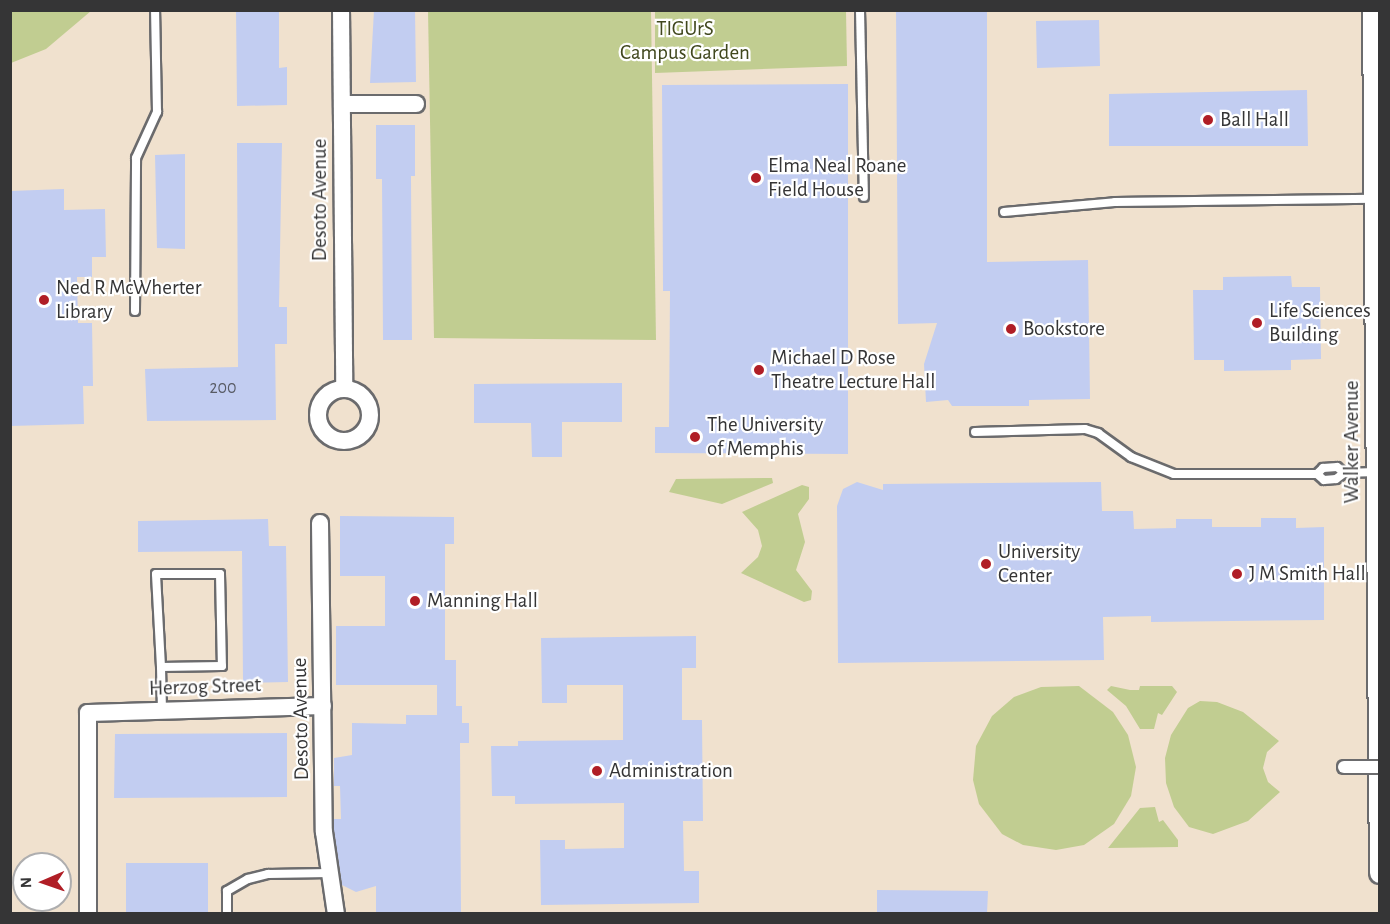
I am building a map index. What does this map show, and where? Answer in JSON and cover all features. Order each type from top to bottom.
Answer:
[{"type":"street","name":"Desoto Avenue","points":[[341,10],[344,389]]},
{"type":"street","name":"Walker Avenue","points":[[1373,10],[1380,873]]},
{"type":"street","points":[[342,104],[416,104]]},
{"type":"street","name":"Desoto Avenue","points":[[320,523],[324,832],[336,914]]},
{"type":"street","name":"Herzog Street","points":[[88,914],[88,713],[323,706]]},
{"type":"street","points":[[1344,767],[1380,767]]},
{"type":"lane","points":[[135,311],[136,158],[157,112],[156,10]]},
{"type":"lane","points":[[860,10],[864,197]]},
{"type":"lane","points":[[1004,212],[1115,202],[1375,199]]},
{"type":"lane","points":[[975,432],[1085,429],[1098,433],[1131,457],[1174,474],[1317,474],[1324,480],[1336,479],[1344,473],[1376,472]]},
{"type":"lane","points":[[161,667],[222,666],[220,574],[156,574],[162,711]]},
{"type":"lane","points":[[227,914],[227,891],[248,879],[268,874],[330,873]]},
{"type":"shaded area","name":"The University of Memphis","points":[[10,11],[1379,11],[1379,913],[11,913]]},
{"type":"green space","points":[[11,10],[91,11],[46,49],[11,63]]},
{"type":"green space","points":[[428,11],[651,11],[656,340],[434,338]]},
{"type":"green space","name":"TIGUrS Campus Garden","points":[[655,11],[846,11],[847,66],[655,73]]},
{"type":"green space","points":[[772,478],[773,483],[722,504],[669,492],[676,479]]},
{"type":"green space","points":[[802,485],[809,487],[809,499],[798,514],[805,542],[796,570],[812,591],[811,600],[804,602],[741,573],[758,557],[762,546],[758,530],[742,512]]},
{"type":"green space","points":[[1079,686],[1113,712],[1128,735],[1136,767],[1131,796],[1114,824],[1084,845],[1056,850],[1023,845],[1002,834],[979,804],[973,780],[976,746],[992,716],[1014,697],[1041,687]]},
{"type":"green space","points":[[1111,686],[1139,690],[1140,686],[1172,686],[1177,692],[1162,715],[1158,713],[1154,729],[1140,729],[1126,706],[1107,690]]},
{"type":"green space","points":[[1200,701],[1217,702],[1243,712],[1279,741],[1267,752],[1263,768],[1268,782],[1280,792],[1248,821],[1213,834],[1189,827],[1174,807],[1166,783],[1165,758],[1171,735],[1188,708]]},
{"type":"green space","points":[[1155,807],[1159,822],[1163,820],[1178,840],[1178,847],[1108,848],[1140,808]]},
{"type":"building","points":[[236,10],[279,10],[279,68],[287,67],[287,105],[237,106]]},
{"type":"building","points":[[374,10],[415,10],[416,82],[370,83]]},
{"type":"building","points":[[896,10],[987,10],[987,262],[1088,260],[1090,399],[1029,400],[1029,406],[952,406],[948,400],[926,402],[924,364],[937,323],[898,324]]},
{"type":"building","points":[[1099,20],[1100,66],[1037,68],[1036,21]]},
{"type":"building","points":[[848,84],[848,454],[655,453],[655,427],[669,427],[670,291],[663,291],[662,85]]},
{"type":"building","name":"Ball Hall","points":[[1307,90],[1308,146],[1109,146],[1109,94]]},
{"type":"building","points":[[376,125],[415,125],[415,176],[411,176],[412,340],[383,340],[382,179],[376,179]]},
{"type":"building","points":[[237,143],[282,143],[279,307],[287,307],[287,344],[275,344],[276,420],[147,421],[145,369],[238,367]]},
{"type":"building","points":[[185,154],[185,249],[157,248],[155,155]]},
{"type":"building","name":"Ned R McWherter Library","points":[[64,189],[64,210],[105,209],[106,257],[92,257],[92,277],[77,277],[78,323],[92,323],[93,386],[83,386],[84,424],[10,426],[10,191]]},
{"type":"building","name":"Life Sciences Building","points":[[1291,276],[1292,287],[1320,287],[1321,359],[1291,360],[1291,370],[1224,371],[1224,360],[1194,360],[1193,290],[1223,290],[1223,277]]},
{"type":"building","points":[[622,383],[622,422],[562,422],[562,457],[532,457],[531,423],[474,423],[474,384]]},
{"type":"building","name":"University Center","points":[[857,482],[883,490],[883,484],[1101,482],[1102,511],[1133,511],[1134,529],[1176,528],[1176,519],[1212,519],[1212,527],[1261,527],[1261,518],[1296,518],[1296,528],[1324,527],[1324,620],[1151,622],[1151,616],[1103,617],[1104,660],[838,663],[837,506],[843,489]]},
{"type":"building","points":[[340,516],[454,517],[454,544],[445,544],[445,660],[456,660],[456,706],[462,706],[462,723],[469,723],[469,743],[460,743],[461,914],[376,914],[376,886],[356,892],[342,885],[334,831],[334,819],[341,819],[340,786],[334,786],[334,758],[352,755],[352,723],[406,724],[406,715],[437,715],[437,685],[336,685],[336,626],[385,626],[385,576],[340,576]]},
{"type":"building","points":[[268,519],[269,546],[286,546],[288,682],[243,683],[242,551],[138,552],[138,521]]},
{"type":"building","name":"Administration","points":[[696,636],[696,668],[682,668],[682,720],[702,720],[703,821],[683,821],[684,871],[699,871],[699,903],[541,905],[540,840],[565,840],[565,849],[624,848],[624,803],[515,804],[515,796],[492,796],[491,746],[518,746],[518,741],[623,740],[623,685],[567,685],[567,703],[542,703],[541,638]]},
{"type":"building","points":[[287,733],[287,797],[114,798],[115,734]]},
{"type":"building","points":[[126,863],[208,863],[208,914],[126,914]]},
{"type":"building","points":[[877,890],[988,891],[987,914],[877,914]]},
{"type":"place","name":"Ball Hall","points":[[1208,120]]},
{"type":"place","name":"Elma Neal Roane Field House","points":[[756,178]]},
{"type":"place","name":"Ned R McWherter Library","points":[[44,300]]},
{"type":"place","name":"Life Sciences Building","points":[[1257,323]]},
{"type":"place","name":"Bookstore","points":[[1011,329]]},
{"type":"place","name":"Michael D Rose Theatre Lecture Hall","points":[[759,370]]},
{"type":"place","name":"The University of Memphis","points":[[695,437]]},
{"type":"place","name":"University Center","points":[[986,564]]},
{"type":"place","name":"J M Smith Hall","points":[[1237,574]]},
{"type":"place","name":"Manning Hall","points":[[415,601]]},
{"type":"place","name":"Administration","points":[[597,771]]}]
